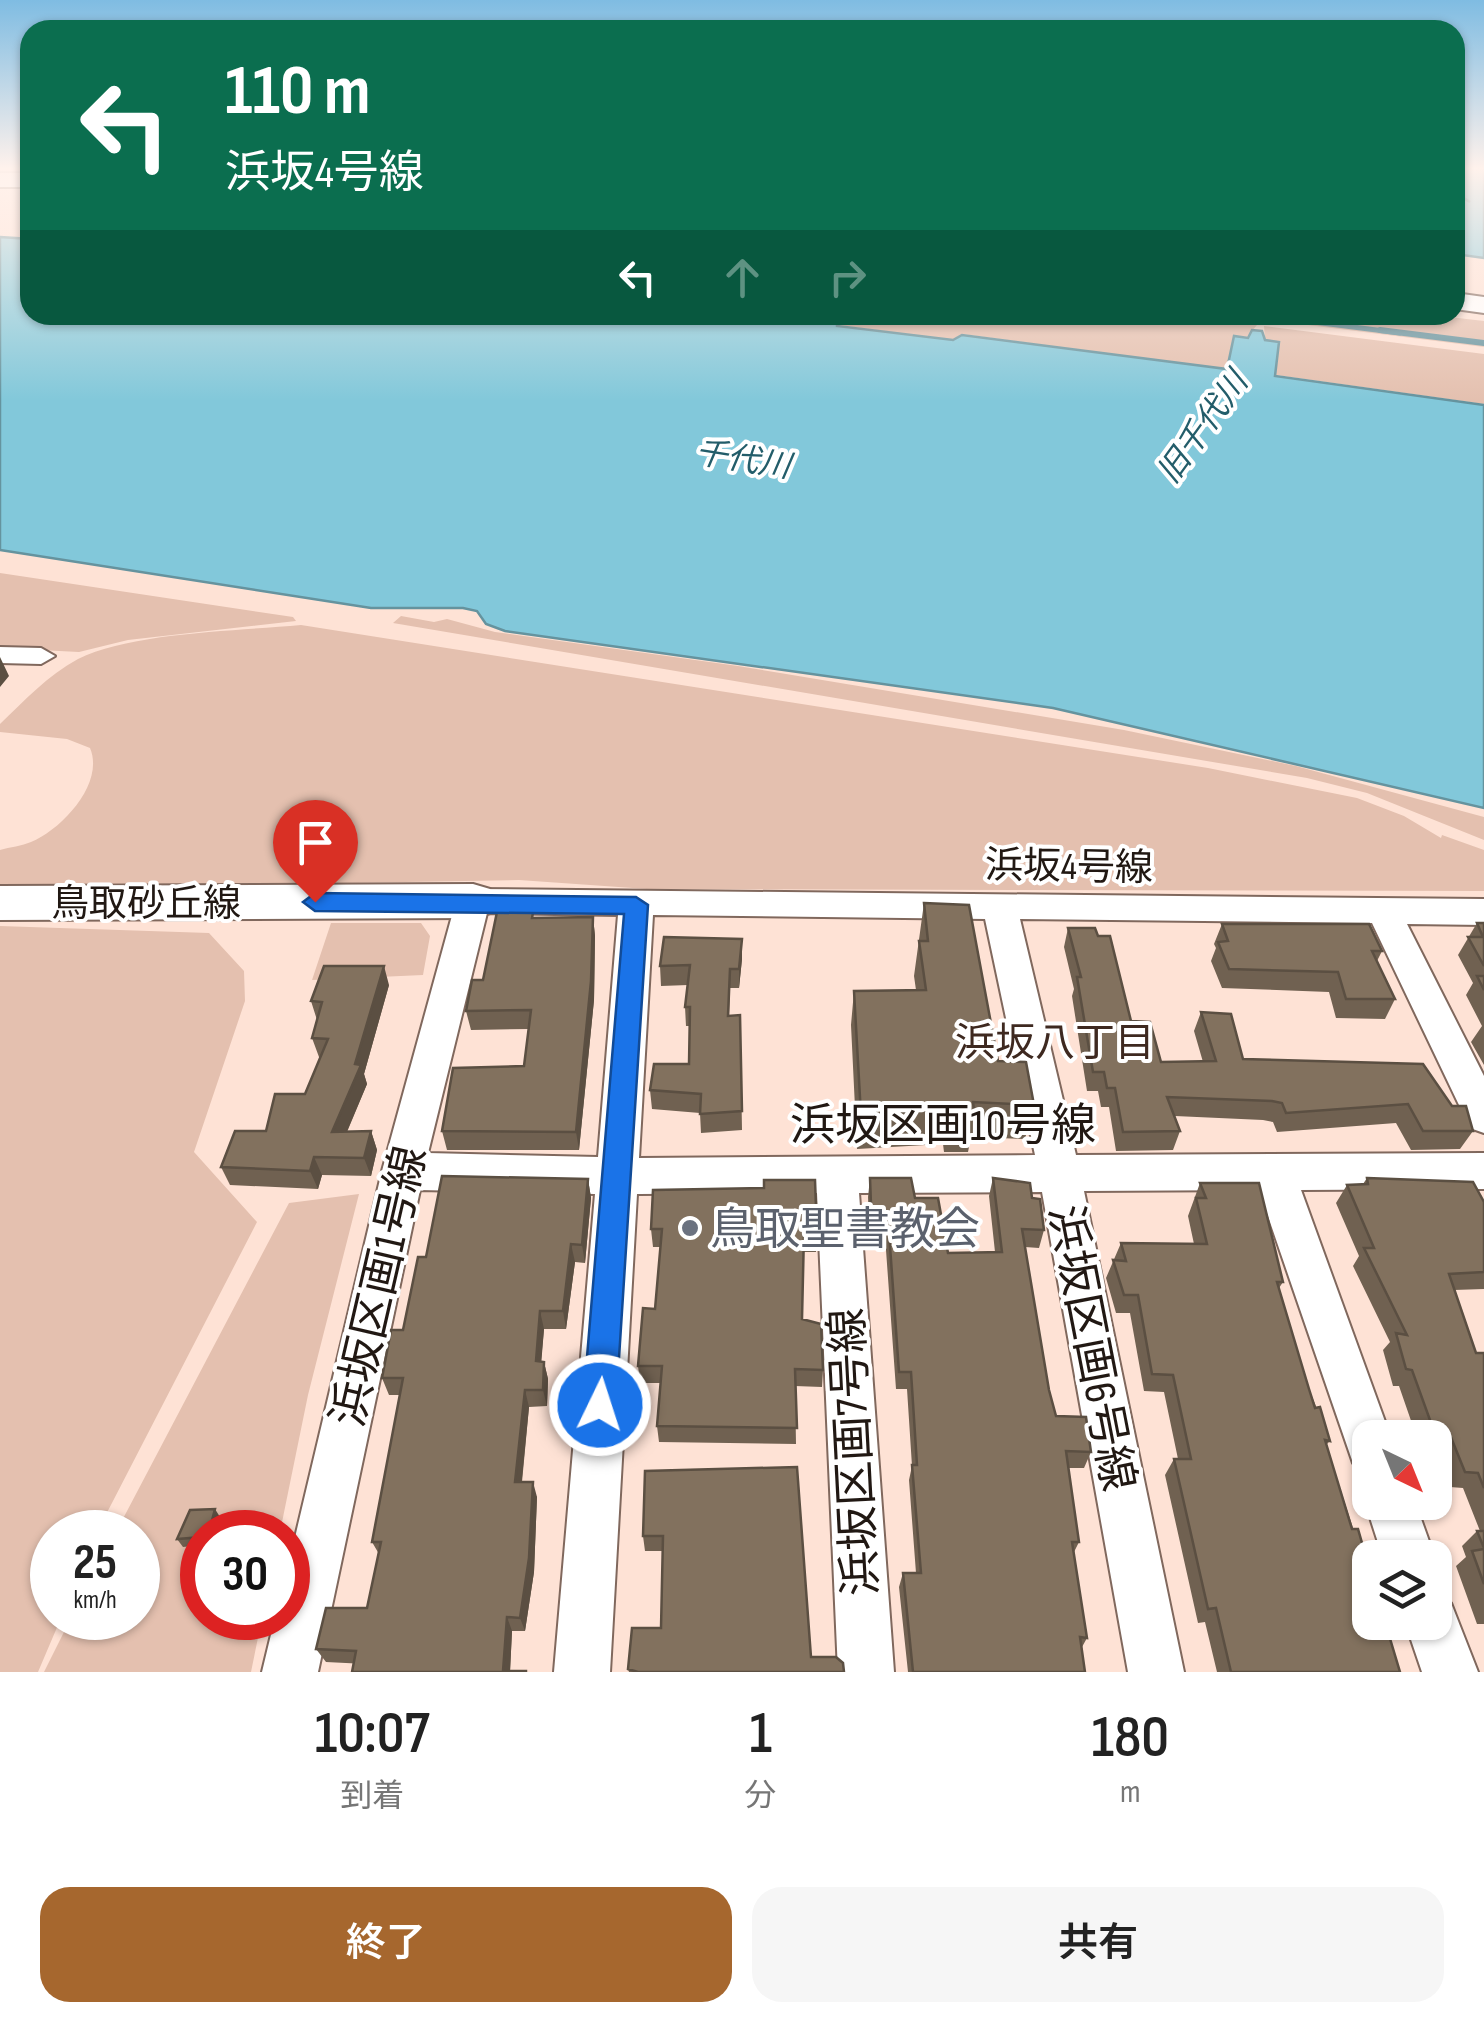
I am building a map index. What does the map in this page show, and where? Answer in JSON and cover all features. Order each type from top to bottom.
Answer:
[{"type":"main road","name":"鳥取砂丘線","points":[[0,904],[473,901]]},
{"type":"street","points":[[0,655],[41,656]]},
{"type":"street","name":"浜坂4号線","points":[[473,901],[1484,912]]},
{"type":"street","name":"浜坂区画1号線","points":[[290,1672],[403,1171],[473,901]]},
{"type":"street","points":[[582,1672],[636,905]]},
{"type":"street","name":"浜坂区画6号線","points":[[1000,907],[1060,1174],[1156,1672]]},
{"type":"street","points":[[1384,913],[1484,1116]]},
{"type":"street","name":"浜坂区画10号線","points":[[403,1171],[614,1176],[1484,1170]]},
{"type":"street","points":[[1274,1172],[1361,1420]]},
{"type":"street","name":"浜坂区画7号線","points":[[838,1173],[866,1672]]},
{"type":"street","points":[[1438,1640],[1450,1672]]},
{"type":"shaded area","points":[[1465,319],[1484,321],[1484,347],[1308,325],[1465,325]]},
{"type":"shaded area","points":[[838,325],[1257,325],[1247,337],[1234,336],[1226,369],[962,334],[953,340]]},
{"type":"shaded area","points":[[1264,326],[1484,354],[1484,404],[1276,375],[1279,343],[1265,340]]},
{"type":"shaded area","points":[[0,573],[293,617],[296,621],[128,640],[79,652],[0,648]]},
{"type":"shaded area","points":[[401,616],[434,622],[447,619],[495,632],[738,666],[1124,730],[1296,766],[1484,817],[1484,840],[1367,793],[1307,778],[393,623]]},
{"type":"shaded area","points":[[301,625],[1208,768],[1357,798],[1404,816],[1441,838],[1442,835],[1484,850],[1484,891],[647,889],[519,880],[0,889],[0,850],[31,842],[55,827],[78,803],[91,776],[90,748],[67,739],[0,732],[0,724],[37,689],[78,659],[127,643]]},
{"type":"shaded area","points":[[331,923],[421,923],[430,936],[423,975],[312,980]]},
{"type":"shaded area","points":[[0,926],[209,933],[244,971],[245,1001],[194,1152],[257,1222],[108,1510],[30,1510],[30,1640],[52,1640],[38,1672],[0,1672]]},
{"type":"shaded area","points":[[359,1194],[308,1395],[284,1510],[180,1510],[180,1640],[258,1640],[251,1672],[44,1672],[60,1640],[160,1640],[160,1510],[128,1510],[289,1203]]},
{"type":"water","points":[[0,245],[20,245],[20,325],[837,325],[953,340],[962,335],[1227,369],[1234,336],[1248,338],[1252,330],[1262,331],[1265,340],[1279,342],[1275,376],[1484,405],[1484,808],[1053,708],[505,631],[486,624],[477,611],[463,608],[371,608],[0,550]]},
{"type":"water","points":[[1465,245],[1484,245],[1484,258],[1465,255]]},
{"type":"building","points":[[924,903],[969,905],[998,1061],[1026,1062],[1034,1105],[973,1102],[975,1118],[951,1118],[949,1109],[861,1115],[854,991],[926,990],[919,941],[928,941]]},
{"type":"building","points":[[498,907],[534,907],[532,918],[593,917],[591,981],[576,1132],[442,1131],[453,1068],[524,1066],[531,1010],[466,1011],[472,980],[483,980]]},
{"type":"building","points":[[1477,923],[1484,923],[1484,966],[1468,937],[1483,937]]},
{"type":"building","points":[[1222,924],[1369,924],[1382,951],[1372,951],[1395,999],[1346,999],[1338,972],[1229,969],[1218,942],[1228,941]]},
{"type":"building","points":[[1068,928],[1095,928],[1098,936],[1110,936],[1131,1021],[1150,1022],[1161,1062],[1216,1061],[1201,1012],[1231,1014],[1243,1059],[1423,1064],[1452,1106],[1466,1106],[1473,1131],[1423,1131],[1408,1104],[1286,1113],[1282,1103],[1272,1101],[1167,1097],[1180,1131],[1123,1132],[1115,1088],[1107,1088],[1104,1072],[1093,1072],[1077,977],[1081,977]]},
{"type":"building","points":[[664,937],[742,939],[739,969],[730,969],[728,1016],[740,1015],[742,1111],[700,1114],[701,1094],[650,1090],[654,1064],[689,1064],[690,1007],[685,1007],[690,965],[660,966]]},
{"type":"building","points":[[324,966],[384,966],[355,1064],[361,1065],[332,1132],[371,1131],[364,1158],[314,1157],[310,1171],[221,1167],[235,1131],[266,1131],[275,1094],[305,1094],[328,1039],[312,1038],[322,1002],[311,1001]]},
{"type":"building","points":[[442,1176],[588,1179],[582,1245],[571,1244],[563,1311],[540,1311],[536,1361],[544,1362],[543,1390],[525,1390],[515,1482],[533,1482],[529,1558],[520,1618],[507,1617],[503,1671],[526,1672],[352,1672],[356,1651],[316,1649],[326,1608],[367,1608],[381,1542],[372,1542],[403,1378],[382,1378],[391,1330],[403,1330],[418,1257],[426,1257]]},
{"type":"building","points":[[870,1178],[911,1178],[915,1198],[938,1198],[948,1253],[1002,1252],[993,1178],[1030,1183],[1032,1198],[1040,1199],[1044,1230],[1022,1229],[1049,1390],[1056,1416],[1086,1417],[1091,1452],[1066,1451],[1079,1542],[1072,1542],[1087,1638],[1080,1637],[1085,1672],[913,1672],[903,1573],[921,1573],[912,1465],[917,1465],[911,1372],[899,1372],[889,1232],[872,1231]]},
{"type":"building","points":[[1367,1178],[1473,1182],[1484,1202],[1484,1272],[1449,1274],[1476,1353],[1484,1353],[1484,1488],[1478,1473],[1465,1472],[1452,1440],[1452,1420],[1430,1420],[1412,1370],[1406,1369],[1396,1333],[1407,1335],[1364,1248],[1374,1248],[1347,1185],[1368,1184]]},
{"type":"building","points":[[764,1180],[815,1180],[817,1234],[804,1233],[802,1319],[821,1324],[823,1370],[795,1369],[797,1428],[657,1426],[662,1366],[638,1366],[643,1308],[655,1309],[662,1229],[651,1229],[653,1190],[764,1188]]},
{"type":"building","points":[[1200,1183],[1259,1183],[1283,1282],[1277,1282],[1315,1408],[1320,1407],[1330,1441],[1325,1440],[1352,1529],[1358,1529],[1361,1540],[1352,1540],[1352,1640],[1390,1640],[1400,1672],[1231,1672],[1216,1608],[1208,1609],[1174,1459],[1191,1459],[1173,1375],[1152,1374],[1138,1295],[1124,1295],[1113,1260],[1126,1261],[1121,1243],[1207,1244],[1196,1198],[1206,1198]]},
{"type":"building","points":[[797,1467],[811,1657],[836,1657],[843,1663],[844,1672],[628,1669],[632,1628],[661,1628],[663,1536],[643,1536],[645,1471]]},
{"type":"building","points":[[1484,1549],[1484,1584],[1472,1551]]},
{"type":"waterway","points":[[1337,325],[1400,333]]},
{"type":"waterway","points":[[1380,330],[1484,343]]},
{"type":"place","name":"鳥取聖書教会","points":[[690,1228]]},
{"type":"district","name":"浜坂八丁目","points":[[1055,1042]]},
{"type":"route","points":[[315,902],[636,905],[600,1405]]},
{"type":"water label","name":"旧千代川","points":[[1202,427]]},
{"type":"water label","name":"千代川","points":[[743,459]]}]
